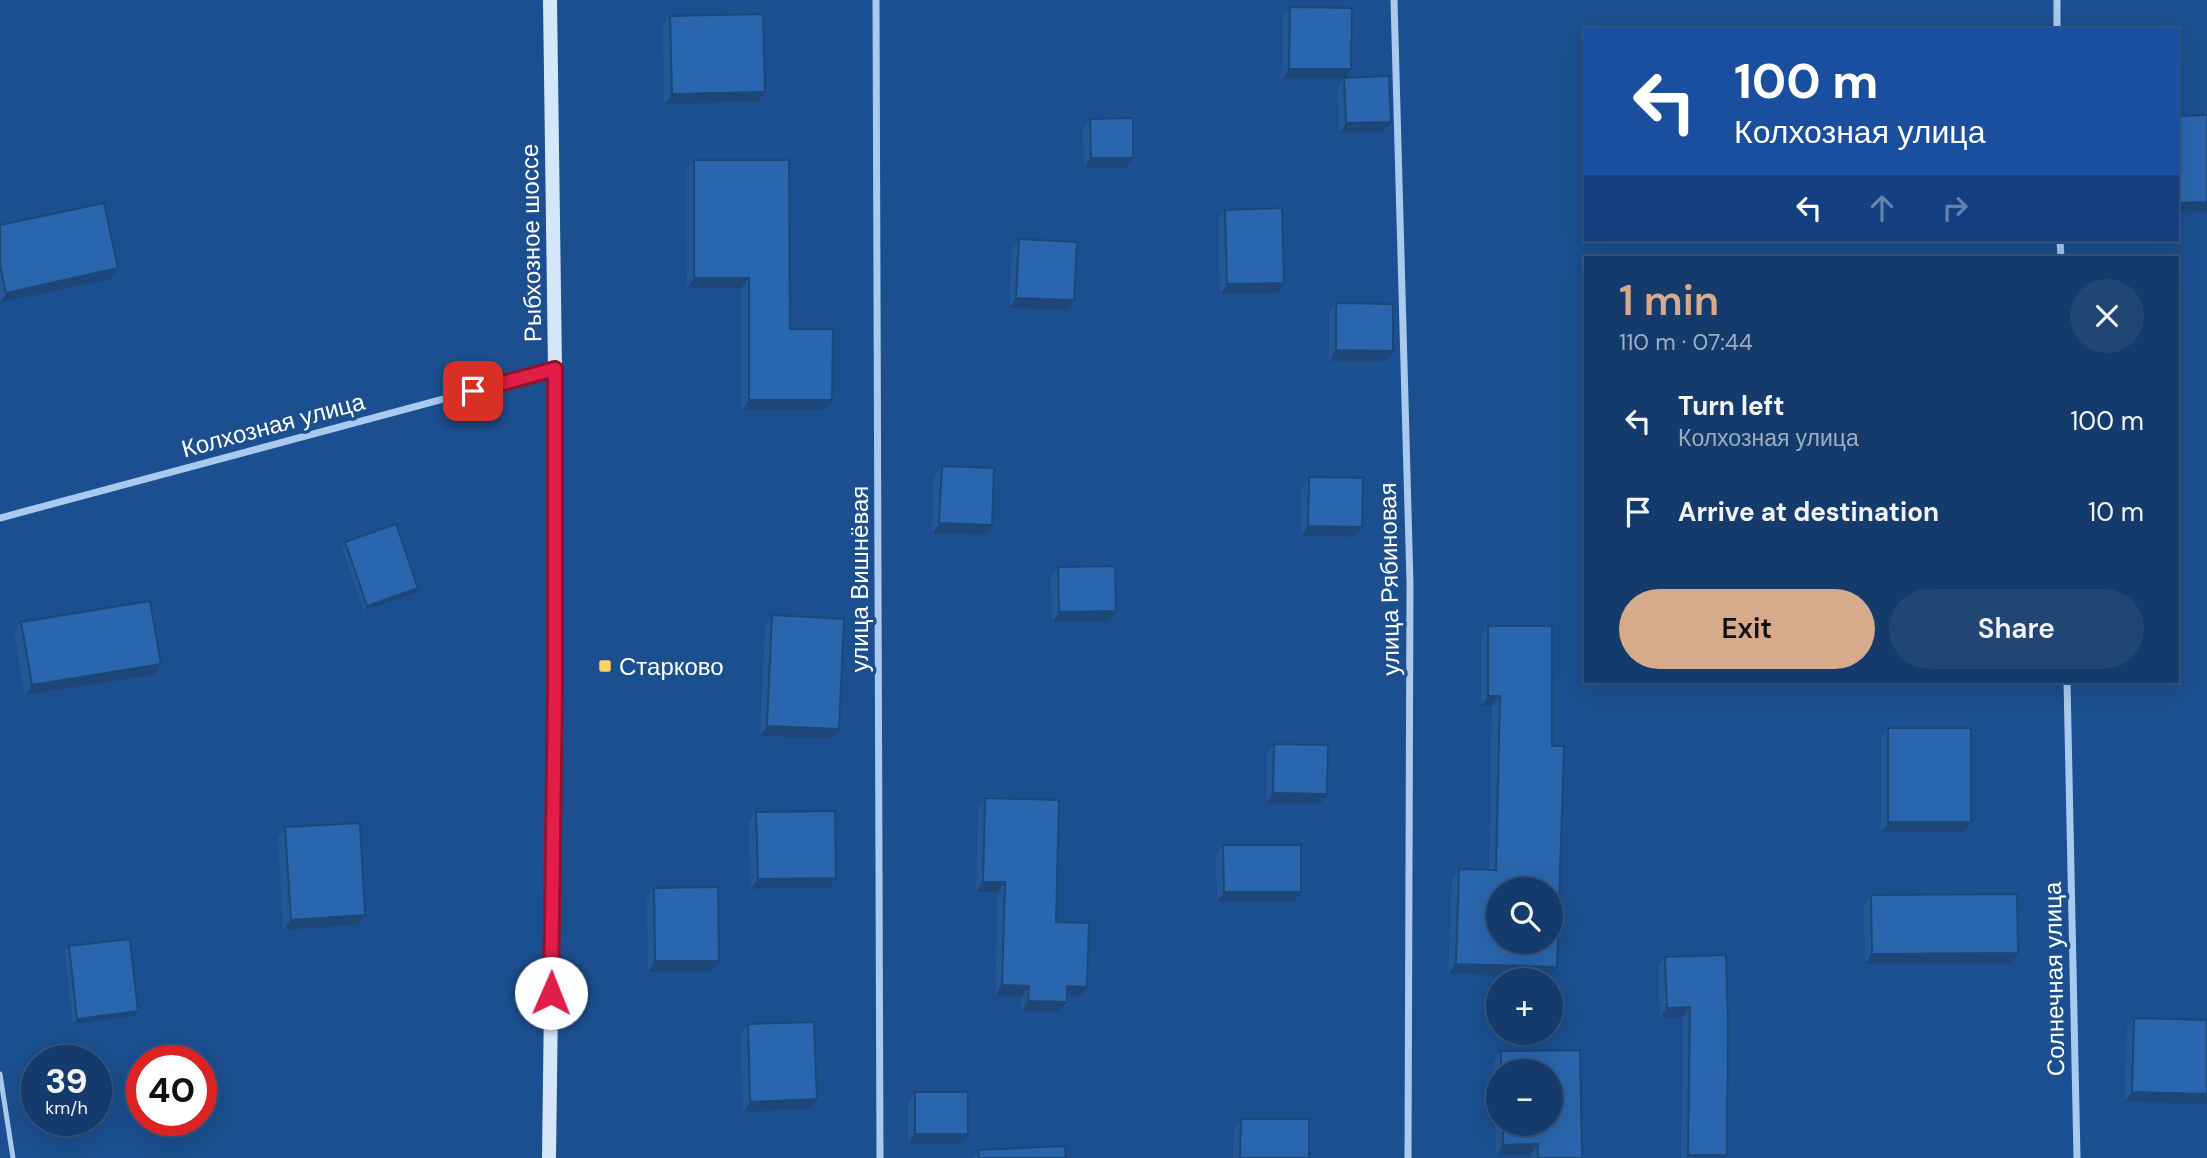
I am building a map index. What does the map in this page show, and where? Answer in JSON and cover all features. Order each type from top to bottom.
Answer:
[{"type":"street","name":"Рыбхозное шоссе","points":[[549,1158],[555,690],[555,369],[550,0]]},
{"type":"street","name":"улица Вишнёвая","points":[[876,0],[880,1158]]},
{"type":"street","name":"улица Рябиновая","points":[[1394,0],[1410,583],[1408,1158]]},
{"type":"street","points":[[2057,0],[2057,28]]},
{"type":"street","name":"Колхозная улица","points":[[0,518],[555,369]]},
{"type":"street","name":"Солнечная улица","points":[[2067,683],[2077,1158]]},
{"type":"lane","points":[[0,1074],[13,1158]]},
{"type":"building","points":[[1290,7],[1352,8],[1351,69],[1289,69]]},
{"type":"building","points":[[763,14],[765,92],[672,94],[670,16]]},
{"type":"building","points":[[1389,76],[1391,122],[1346,123],[1344,78]]},
{"type":"building","points":[[2207,115],[2207,202],[2179,203],[2179,116]]},
{"type":"building","points":[[1133,118],[1133,158],[1091,158],[1090,119]]},
{"type":"building","points":[[694,160],[789,160],[790,329],[833,329],[832,400],[749,400],[749,278],[694,278]]},
{"type":"building","points":[[104,203],[118,268],[6,293],[0,265],[0,225]]},
{"type":"building","points":[[1282,208],[1284,283],[1227,284],[1225,210]]},
{"type":"building","points":[[1019,239],[1077,242],[1074,300],[1016,298]]},
{"type":"building","points":[[1336,303],[1393,304],[1393,351],[1336,350]]},
{"type":"building","points":[[942,466],[994,468],[992,525],[939,523]]},
{"type":"building","points":[[1309,477],[1363,478],[1362,527],[1308,526]]},
{"type":"building","points":[[396,524],[418,588],[367,606],[345,542]]},
{"type":"building","points":[[1115,566],[1116,611],[1059,612],[1058,567]]},
{"type":"building","points":[[150,601],[161,664],[32,685],[21,622]]},
{"type":"building","points":[[772,615],[844,619],[839,729],[767,726]]},
{"type":"building","points":[[1488,626],[1552,626],[1552,746],[1564,746],[1560,877],[1486,877],[1486,954],[1557,954],[1557,967],[1456,964],[1459,869],[1496,870],[1500,696],[1488,696]]},
{"type":"building","points":[[1888,728],[1971,728],[1971,822],[1888,822]]},
{"type":"building","points":[[1274,744],[1328,745],[1327,794],[1273,793]]},
{"type":"building","points":[[985,798],[1059,800],[1056,922],[1089,923],[1087,987],[1067,986],[1067,1002],[1028,1001],[1029,986],[1002,985],[1005,882],[983,882]]},
{"type":"building","points":[[835,811],[836,878],[758,879],[756,812]]},
{"type":"building","points":[[360,823],[365,915],[291,920],[285,827]]},
{"type":"building","points":[[1223,845],[1301,845],[1301,892],[1224,892]]},
{"type":"building","points":[[718,887],[719,961],[655,961],[654,888]]},
{"type":"building","points":[[2017,894],[2018,953],[1872,954],[1871,895]]},
{"type":"building","points":[[130,939],[138,1011],[77,1019],[69,946]]},
{"type":"building","points":[[1726,955],[1727,1155],[1688,1155],[1690,1007],[1667,1008],[1665,957]]},
{"type":"building","points":[[2134,1018],[2207,1020],[2207,1094],[2132,1092]]},
{"type":"building","points":[[814,1022],[817,1099],[750,1102],[748,1024]]},
{"type":"building","points":[[1580,1050],[1582,1158],[1538,1158],[1538,1144],[1503,1145],[1503,1136],[1563,1136],[1563,1059],[1501,1059],[1501,1051]]},
{"type":"building","points":[[915,1092],[968,1092],[968,1134],[915,1134]]},
{"type":"building","points":[[1241,1119],[1309,1119],[1309,1158],[1240,1158]]},
{"type":"building","points":[[1065,1146],[1066,1158],[979,1158],[978,1150]]},
{"type":"place","name":"Старково","points":[[605,666]]},
{"type":"route","points":[[473,391],[555,369],[551,993]]}]
